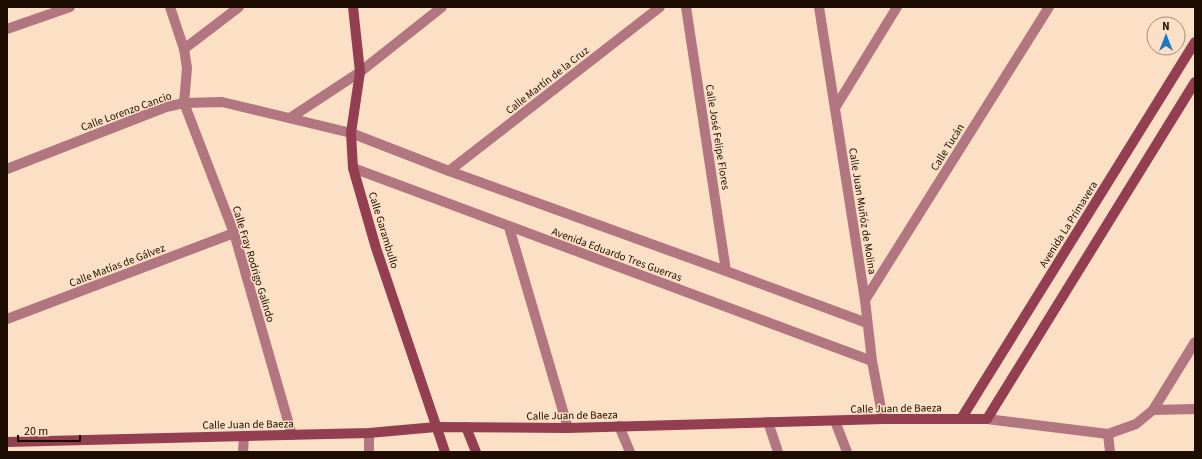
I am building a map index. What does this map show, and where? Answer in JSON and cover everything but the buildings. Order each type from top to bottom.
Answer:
[{"type":"street","points":[[7,29],[70,7]]},
{"type":"street","points":[[170,7],[184,49],[187,68],[184,103]]},
{"type":"street","points":[[184,49],[239,7]]},
{"type":"street","name":"Calle Garambullo","points":[[353,7],[360,72],[351,133],[353,168],[376,248],[445,452]]},
{"type":"street","points":[[290,118],[360,72],[442,7]]},
{"type":"street","name":"Calle Martín de la Cruz","points":[[449,171],[660,7]]},
{"type":"street","name":"Calle José Felipe Flores","points":[[686,7],[726,271]]},
{"type":"street","name":"Calle Juan Muñóz de Molina","points":[[819,7],[865,300],[872,361],[883,419]]},
{"type":"street","points":[[835,108],[897,7]]},
{"type":"street","name":"Calle Tucán","points":[[865,300],[1049,7]]},
{"type":"street","name":"Avenida La Primavera","points":[[961,419],[1195,42]]},
{"type":"street","points":[[987,419],[1195,82]]},
{"type":"street","name":"Calle Lorenzo Cancio","points":[[7,169],[166,108],[184,103],[222,102],[351,133]]},
{"type":"street","name":"Calle Fray Rodrigo Galindo","points":[[184,103],[234,233],[292,435]]},
{"type":"street","name":"Avenida Eduardo Tres Guerras","points":[[351,133],[449,171],[868,324]]},
{"type":"street","name":"Avenida Eduardo Tres Guerras","points":[[353,168],[872,361]]},
{"type":"street","points":[[509,227],[568,428]]},
{"type":"street","name":"Calle Matías de Gálvez","points":[[7,319],[234,233]]},
{"type":"street","points":[[1154,410],[1195,342]]},
{"type":"street","points":[[1154,410],[1195,409]]},
{"type":"street","name":"Calle Juan de Baeza","points":[[7,442],[369,433],[436,427],[568,428],[883,419],[987,419],[1108,434],[1136,424],[1154,410]]},
{"type":"street","points":[[835,421],[846,452]]},
{"type":"street","points":[[768,422],[778,452]]},
{"type":"street","points":[[619,426],[630,452]]},
{"type":"street","points":[[466,427],[476,452]]},
{"type":"street","points":[[369,433],[369,452]]},
{"type":"street","points":[[1108,434],[1110,452]]},
{"type":"street","points":[[243,452],[244,436]]}]
